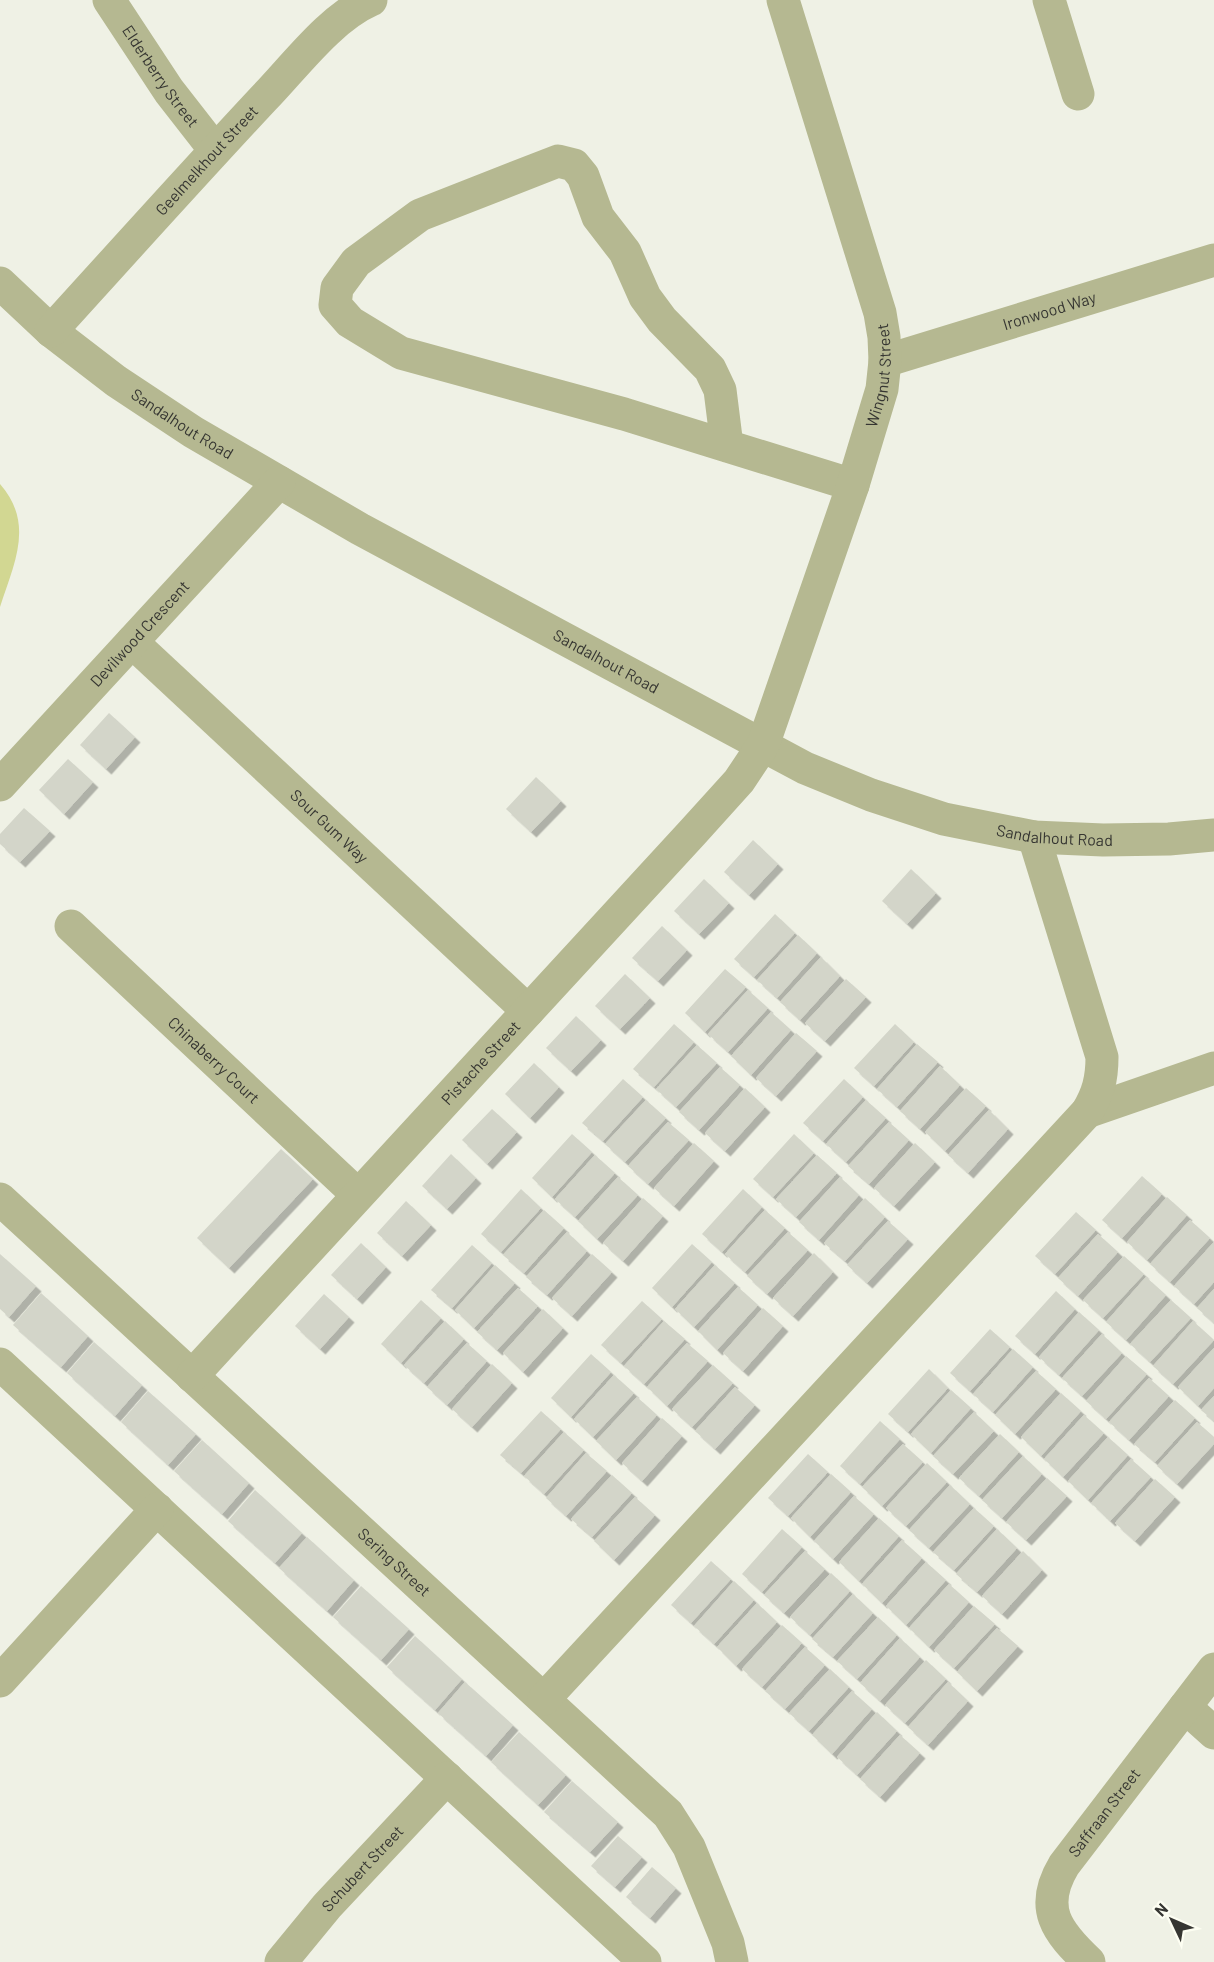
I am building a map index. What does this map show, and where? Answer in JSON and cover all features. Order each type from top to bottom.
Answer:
[{"type":"street","name":"Elderberry Street","points":[[109,0],[169,91],[215,150]]},
{"type":"street","name":"Geelmelkhout Street","points":[[51,331],[215,150],[335,23],[359,5],[371,0]]},
{"type":"street","name":"Wingnut Street","points":[[763,745],[853,485],[882,389],[885,361],[880,313],[783,0]]},
{"type":"street","points":[[1049,0],[1078,94]]},
{"type":"street","points":[[727,446],[720,390],[710,369],[662,320],[645,297],[625,252],[598,217],[583,176],[574,165],[558,161],[420,215],[356,262],[337,288],[335,304],[350,322],[401,353],[624,414],[727,446],[853,485]]},
{"type":"street","name":"Ironwood Way","points":[[885,361],[1214,261]]},
{"type":"street","name":"Sandalhout Road","points":[[2,282],[51,331],[116,381],[193,432],[360,528],[805,768],[871,795],[944,819],[1034,837],[1103,840],[1169,839],[1214,835]]},
{"type":"street","name":"Devilwood Crescent","points":[[0,785],[279,482]]},
{"type":"street","name":"Sour Gum Way","points":[[132,642],[528,1011]]},
{"type":"street","name":"Pistache Street","points":[[192,1376],[739,781],[763,745]]},
{"type":"street","points":[[543,1699],[1087,1112],[1099,1088],[1102,1058],[1034,837]]},
{"type":"street","name":"Chinaberry Court","points":[[71,926],[358,1195]]},
{"type":"street","points":[[1087,1112],[1214,1068]]},
{"type":"street","name":"Sering Street","points":[[0,1199],[668,1814],[689,1847],[728,1943],[732,1962]]},
{"type":"street","points":[[0,1364],[645,1962]]},
{"type":"street","points":[[0,1681],[157,1509]]},
{"type":"street","name":"Saffraan Street","points":[[1089,1962],[1068,1941],[1054,1917],[1052,1903],[1057,1876],[1214,1669]]},
{"type":"street","points":[[1185,1707],[1214,1733]]},
{"type":"street","name":"Schubert Street","points":[[281,1962],[327,1906],[447,1778]]},
{"type":"green space","points":[[0,484],[11,499],[17,514],[19,529],[15,559],[0,607]]},
{"type":"building","points":[[109,713],[135,737],[106,769],[80,745]]},
{"type":"building","points":[[68,759],[93,782],[64,814],[39,790]]},
{"type":"building","points":[[536,777],[561,801],[531,832],[506,809]]},
{"type":"building","points":[[24,808],[50,831],[20,862],[0,844],[0,834]]},
{"type":"building","points":[[753,840],[778,864],[749,895],[724,872]]},
{"type":"building","points":[[911,869],[936,893],[907,924],[882,901]]},
{"type":"building","points":[[704,879],[729,903],[699,934],[674,911]]},
{"type":"building","points":[[775,914],[795,933],[754,977],[734,959]]},
{"type":"building","points":[[662,926],[687,950],[658,981],[632,958]]},
{"type":"building","points":[[798,935],[817,953],[777,998],[757,980]]},
{"type":"building","points":[[821,957],[840,976],[800,1020],[780,1002]]},
{"type":"building","points":[[725,969],[746,987],[705,1032],[685,1013]]},
{"type":"building","points":[[625,974],[650,998],[620,1029],[595,1006]]},
{"type":"building","points":[[846,979],[866,997],[825,1041],[805,1023]]},
{"type":"building","points":[[748,990],[768,1008],[728,1052],[708,1034]]},
{"type":"building","points":[[771,1012],[791,1030],[751,1075],[731,1056]]},
{"type":"building","points":[[576,1016],[601,1040],[571,1071],[546,1048]]},
{"type":"building","points":[[674,1024],[694,1042],[654,1087],[633,1069]]},
{"type":"building","points":[[895,1024],[914,1042],[874,1086],[854,1068]]},
{"type":"building","points":[[796,1033],[817,1051],[776,1096],[756,1078]]},
{"type":"building","points":[[917,1044],[938,1062],[897,1107],[877,1089]]},
{"type":"building","points":[[697,1045],[717,1063],[676,1107],[656,1089]]},
{"type":"building","points":[[534,1063],[559,1087],[530,1118],[505,1094]]},
{"type":"building","points":[[940,1066],[960,1085],[920,1129],[900,1111]]},
{"type":"building","points":[[720,1067],[740,1085],[699,1130],[679,1112]]},
{"type":"building","points":[[623,1079],[643,1097],[603,1141],[582,1123]]},
{"type":"building","points":[[844,1079],[863,1097],[823,1141],[803,1123]]},
{"type":"building","points":[[745,1088],[765,1107],[725,1151],[705,1133]]},
{"type":"building","points":[[966,1088],[986,1106],[945,1151],[925,1132]]},
{"type":"building","points":[[646,1100],[666,1118],[625,1162],[605,1144]]},
{"type":"building","points":[[866,1100],[886,1118],[846,1162],[826,1144]]},
{"type":"building","points":[[492,1109],[517,1132],[487,1164],[462,1140]]},
{"type":"building","points":[[989,1110],[1008,1129],[968,1173],[948,1155]]},
{"type":"building","points":[[668,1122],[689,1140],[648,1184],[628,1166]]},
{"type":"building","points":[[889,1122],[909,1140],[869,1184],[848,1166]]},
{"type":"building","points":[[572,1134],[592,1152],[552,1197],[532,1178]]},
{"type":"building","points":[[794,1134],[814,1153],[773,1197],[753,1179]]},
{"type":"building","points":[[694,1143],[714,1161],[674,1206],[654,1188]]},
{"type":"building","points":[[915,1143],[935,1162],[894,1206],[874,1188]]},
{"type":"building","points":[[281,1149],[313,1179],[229,1268],[197,1238]]},
{"type":"building","points":[[451,1154],[476,1178],[447,1209],[422,1186]]},
{"type":"building","points":[[595,1155],[615,1173],[575,1217],[555,1199]]},
{"type":"building","points":[[817,1155],[837,1173],[796,1217],[776,1199]]},
{"type":"building","points":[[1142,1176],[1162,1194],[1122,1238],[1102,1220]]},
{"type":"building","points":[[618,1177],[638,1195],[597,1239],[578,1221]]},
{"type":"building","points":[[840,1177],[859,1195],[819,1240],[799,1222]]},
{"type":"building","points":[[521,1189],[541,1208],[501,1252],[481,1234]]},
{"type":"building","points":[[743,1189],[762,1207],[722,1252],[702,1234]]},
{"type":"building","points":[[1167,1197],[1187,1215],[1147,1260],[1127,1242]]},
{"type":"building","points":[[643,1198],[663,1216],[623,1261],[603,1243]]},
{"type":"building","points":[[865,1198],[885,1217],[845,1261],[824,1243]]},
{"type":"building","points":[[406,1201],[431,1225],[402,1256],[377,1233]]},
{"type":"building","points":[[544,1210],[564,1228],[524,1273],[503,1255]]},
{"type":"building","points":[[765,1210],[785,1228],[745,1272],[725,1254]]},
{"type":"building","points":[[1076,1212],[1096,1230],[1055,1274],[1035,1256]]},
{"type":"building","points":[[1190,1220],[1210,1238],[1170,1282],[1150,1264]]},
{"type":"building","points":[[888,1221],[908,1239],[867,1283],[847,1265]]},
{"type":"building","points":[[567,1232],[587,1251],[547,1295],[526,1277]]},
{"type":"building","points":[[788,1232],[808,1250],[767,1294],[747,1276]]},
{"type":"building","points":[[1098,1234],[1118,1252],[1078,1296],[1058,1278]]},
{"type":"building","points":[[1214,1242],[1214,1282],[1194,1304],[1174,1286]]},
{"type":"building","points":[[361,1243],[386,1267],[357,1299],[331,1275]]},
{"type":"building","points":[[692,1244],[712,1262],[672,1307],[652,1288]]},
{"type":"building","points":[[472,1245],[492,1263],[452,1308],[431,1290]]},
{"type":"building","points":[[814,1253],[833,1272],[793,1316],[773,1298]]},
{"type":"building","points":[[0,1254],[36,1286],[9,1317],[0,1309]]},
{"type":"building","points":[[592,1254],[612,1272],[572,1316],[552,1298]]},
{"type":"building","points":[[1124,1256],[1144,1274],[1103,1318],[1083,1300]]},
{"type":"building","points":[[495,1265],[515,1283],[474,1328],[455,1310]]},
{"type":"building","points":[[715,1265],[735,1283],[694,1327],[675,1309]]},
{"type":"building","points":[[1146,1277],[1166,1295],[1126,1340],[1106,1322]]},
{"type":"building","points":[[738,1287],[758,1305],[717,1350],[698,1331]]},
{"type":"building","points":[[518,1288],[538,1306],[497,1350],[477,1332]]},
{"type":"building","points":[[1214,1289],[1214,1323],[1197,1308]]},
{"type":"building","points":[[1056,1291],[1075,1309],[1035,1354],[1015,1336]]},
{"type":"building","points":[[41,1293],[88,1336],[61,1367],[13,1325]]},
{"type":"building","points":[[324,1294],[349,1317],[320,1349],[295,1326]]},
{"type":"building","points":[[421,1300],[441,1318],[401,1363],[381,1344]]},
{"type":"building","points":[[1171,1300],[1191,1318],[1150,1362],[1130,1344]]},
{"type":"building","points":[[642,1301],[662,1319],[621,1363],[601,1345]]},
{"type":"building","points":[[763,1308],[783,1326],[743,1371],[723,1353]]},
{"type":"building","points":[[543,1309],[563,1328],[523,1372],[503,1353]]},
{"type":"building","points":[[1079,1312],[1099,1330],[1059,1375],[1039,1357]]},
{"type":"building","points":[[445,1321],[464,1339],[424,1383],[404,1365]]},
{"type":"building","points":[[664,1321],[685,1339],[644,1384],[624,1366]]},
{"type":"building","points":[[1193,1321],[1214,1340],[1173,1384],[1153,1366]]},
{"type":"building","points":[[990,1329],[1010,1347],[970,1391],[950,1373]]},
{"type":"building","points":[[1102,1334],[1122,1353],[1082,1396],[1062,1378]]},
{"type":"building","points":[[94,1342],[142,1385],[115,1416],[67,1373]]},
{"type":"building","points":[[467,1343],[487,1361],[447,1405],[427,1387]]},
{"type":"building","points":[[687,1343],[708,1361],[667,1406],[647,1387]]},
{"type":"building","points":[[1214,1348],[1214,1388],[1198,1406],[1178,1387]]},
{"type":"building","points":[[1013,1349],[1033,1367],[993,1412],[973,1394]]},
{"type":"building","points":[[591,1354],[611,1372],[571,1417],[551,1398]]},
{"type":"building","points":[[1126,1356],[1147,1374],[1106,1419],[1086,1401]]},
{"type":"building","points":[[492,1364],[512,1383],[472,1427],[452,1409]]},
{"type":"building","points":[[713,1365],[733,1383],[692,1427],[672,1409]]},
{"type":"building","points":[[929,1369],[948,1388],[908,1432],[888,1414]]},
{"type":"building","points":[[1036,1371],[1056,1389],[1015,1434],[995,1415]]},
{"type":"building","points":[[614,1375],[634,1393],[593,1437],[574,1419]]},
{"type":"building","points":[[1149,1378],[1169,1396],[1129,1440],[1109,1422]]},
{"type":"building","points":[[735,1387],[755,1405],[715,1449],[695,1431]]},
{"type":"building","points":[[951,1390],[971,1408],[931,1453],[911,1434]]},
{"type":"building","points":[[148,1391],[196,1434],[168,1465],[121,1422]]},
{"type":"building","points":[[1061,1393],[1081,1411],[1041,1456],[1021,1437]]},
{"type":"building","points":[[1214,1396],[1214,1421],[1201,1410]]},
{"type":"building","points":[[637,1397],[657,1415],[616,1460],[596,1441]]},
{"type":"building","points":[[1175,1400],[1195,1418],[1155,1462],[1134,1444]]},
{"type":"building","points":[[541,1411],[561,1429],[521,1473],[500,1455]]},
{"type":"building","points":[[974,1412],[994,1431],[953,1474],[933,1456]]},
{"type":"building","points":[[1084,1415],[1104,1433],[1063,1477],[1044,1459]]},
{"type":"building","points":[[662,1418],[682,1436],[642,1481],[622,1463]]},
{"type":"building","points":[[880,1421],[900,1439],[860,1484],[840,1466]]},
{"type":"building","points":[[1197,1422],[1214,1437],[1214,1444],[1177,1484],[1157,1466]]},
{"type":"building","points":[[564,1432],[584,1450],[544,1494],[524,1476]]},
{"type":"building","points":[[1000,1434],[1019,1452],[979,1496],[959,1478]]},
{"type":"building","points":[[1108,1437],[1128,1455],[1088,1500],[1068,1481]]},
{"type":"building","points":[[202,1440],[249,1483],[222,1514],[174,1471]]},
{"type":"building","points":[[903,1444],[923,1462],[882,1506],[862,1487]]},
{"type":"building","points":[[586,1453],[607,1471],[566,1516],[546,1498]]},
{"type":"building","points":[[808,1454],[828,1472],[788,1516],[768,1498]]},
{"type":"building","points":[[1023,1456],[1042,1474],[1002,1518],[982,1500]]},
{"type":"building","points":[[1131,1459],[1151,1477],[1110,1521],[1091,1503]]},
{"type":"building","points":[[927,1463],[947,1482],[906,1526],[886,1508]]},
{"type":"building","points":[[831,1474],[851,1492],[810,1537],[791,1518]]},
{"type":"building","points":[[612,1475],[632,1493],[592,1537],[571,1519]]},
{"type":"building","points":[[1047,1478],[1067,1496],[1026,1540],[1006,1522]]},
{"type":"building","points":[[1155,1479],[1175,1497],[1135,1541],[1115,1523]]},
{"type":"building","points":[[950,1485],[970,1504],[929,1548],[909,1530]]},
{"type":"building","points":[[255,1490],[302,1533],[275,1563],[228,1521]]},
{"type":"building","points":[[854,1496],[874,1514],[833,1559],[814,1541]]},
{"type":"building","points":[[635,1497],[655,1515],[614,1560],[594,1541]]},
{"type":"building","points":[[974,1508],[994,1526],[954,1570],[933,1552]]},
{"type":"building","points":[[879,1518],[899,1536],[859,1581],[839,1562]]},
{"type":"building","points":[[782,1529],[802,1547],[762,1592],[742,1574]]},
{"type":"building","points":[[997,1529],[1017,1548],[977,1592],[956,1574]]},
{"type":"building","points":[[307,1537],[354,1580],[327,1611],[279,1568]]},
{"type":"building","points":[[902,1540],[922,1558],[882,1603],[862,1584]]},
{"type":"building","points":[[805,1551],[825,1569],[784,1613],[764,1595]]},
{"type":"building","points":[[1023,1551],[1042,1570],[1002,1614],[982,1596]]},
{"type":"building","points":[[711,1561],[731,1579],[691,1623],[671,1605]]},
{"type":"building","points":[[926,1562],[946,1580],[906,1625],[886,1606]]},
{"type":"building","points":[[831,1573],[850,1591],[810,1635],[790,1617]]},
{"type":"building","points":[[734,1581],[754,1600],[714,1644],[694,1626]]},
{"type":"building","points":[[949,1584],[969,1602],[929,1647],[909,1628]]},
{"type":"building","points":[[361,1586],[409,1629],[381,1660],[333,1617]]},
{"type":"building","points":[[853,1594],[873,1613],[833,1657],[812,1639]]},
{"type":"building","points":[[757,1603],[777,1622],[736,1666],[717,1647]]},
{"type":"building","points":[[974,1606],[995,1624],[954,1668],[934,1650]]},
{"type":"building","points":[[878,1617],[897,1635],[857,1679],[837,1661]]},
{"type":"building","points":[[782,1625],[802,1643],[762,1687],[742,1669]]},
{"type":"building","points":[[997,1628],[1018,1646],[977,1691],[957,1672]]},
{"type":"building","points":[[415,1636],[462,1679],[435,1710],[387,1667]]},
{"type":"building","points":[[900,1638],[920,1657],[880,1701],[860,1683]]},
{"type":"building","points":[[805,1647],[825,1665],[785,1709],[765,1691]]},
{"type":"building","points":[[926,1660],[946,1679],[905,1723],[885,1705]]},
{"type":"building","points":[[830,1669],[849,1687],[809,1731],[789,1713]]},
{"type":"building","points":[[465,1682],[513,1725],[486,1756],[438,1713]]},
{"type":"building","points":[[948,1682],[968,1701],[928,1745],[908,1727]]},
{"type":"building","points":[[852,1691],[872,1709],[832,1754],[812,1735]]},
{"type":"building","points":[[877,1712],[897,1731],[857,1775],[837,1757]]},
{"type":"building","points":[[519,1732],[566,1775],[538,1805],[491,1762]]},
{"type":"building","points":[[900,1735],[920,1753],[880,1797],[860,1779]]},
{"type":"building","points":[[572,1781],[618,1822],[590,1852],[544,1812]]},
{"type":"building","points":[[618,1836],[642,1857],[615,1887],[591,1866]]},
{"type":"building","points":[[652,1867],[676,1888],[650,1918],[626,1897]]}]
